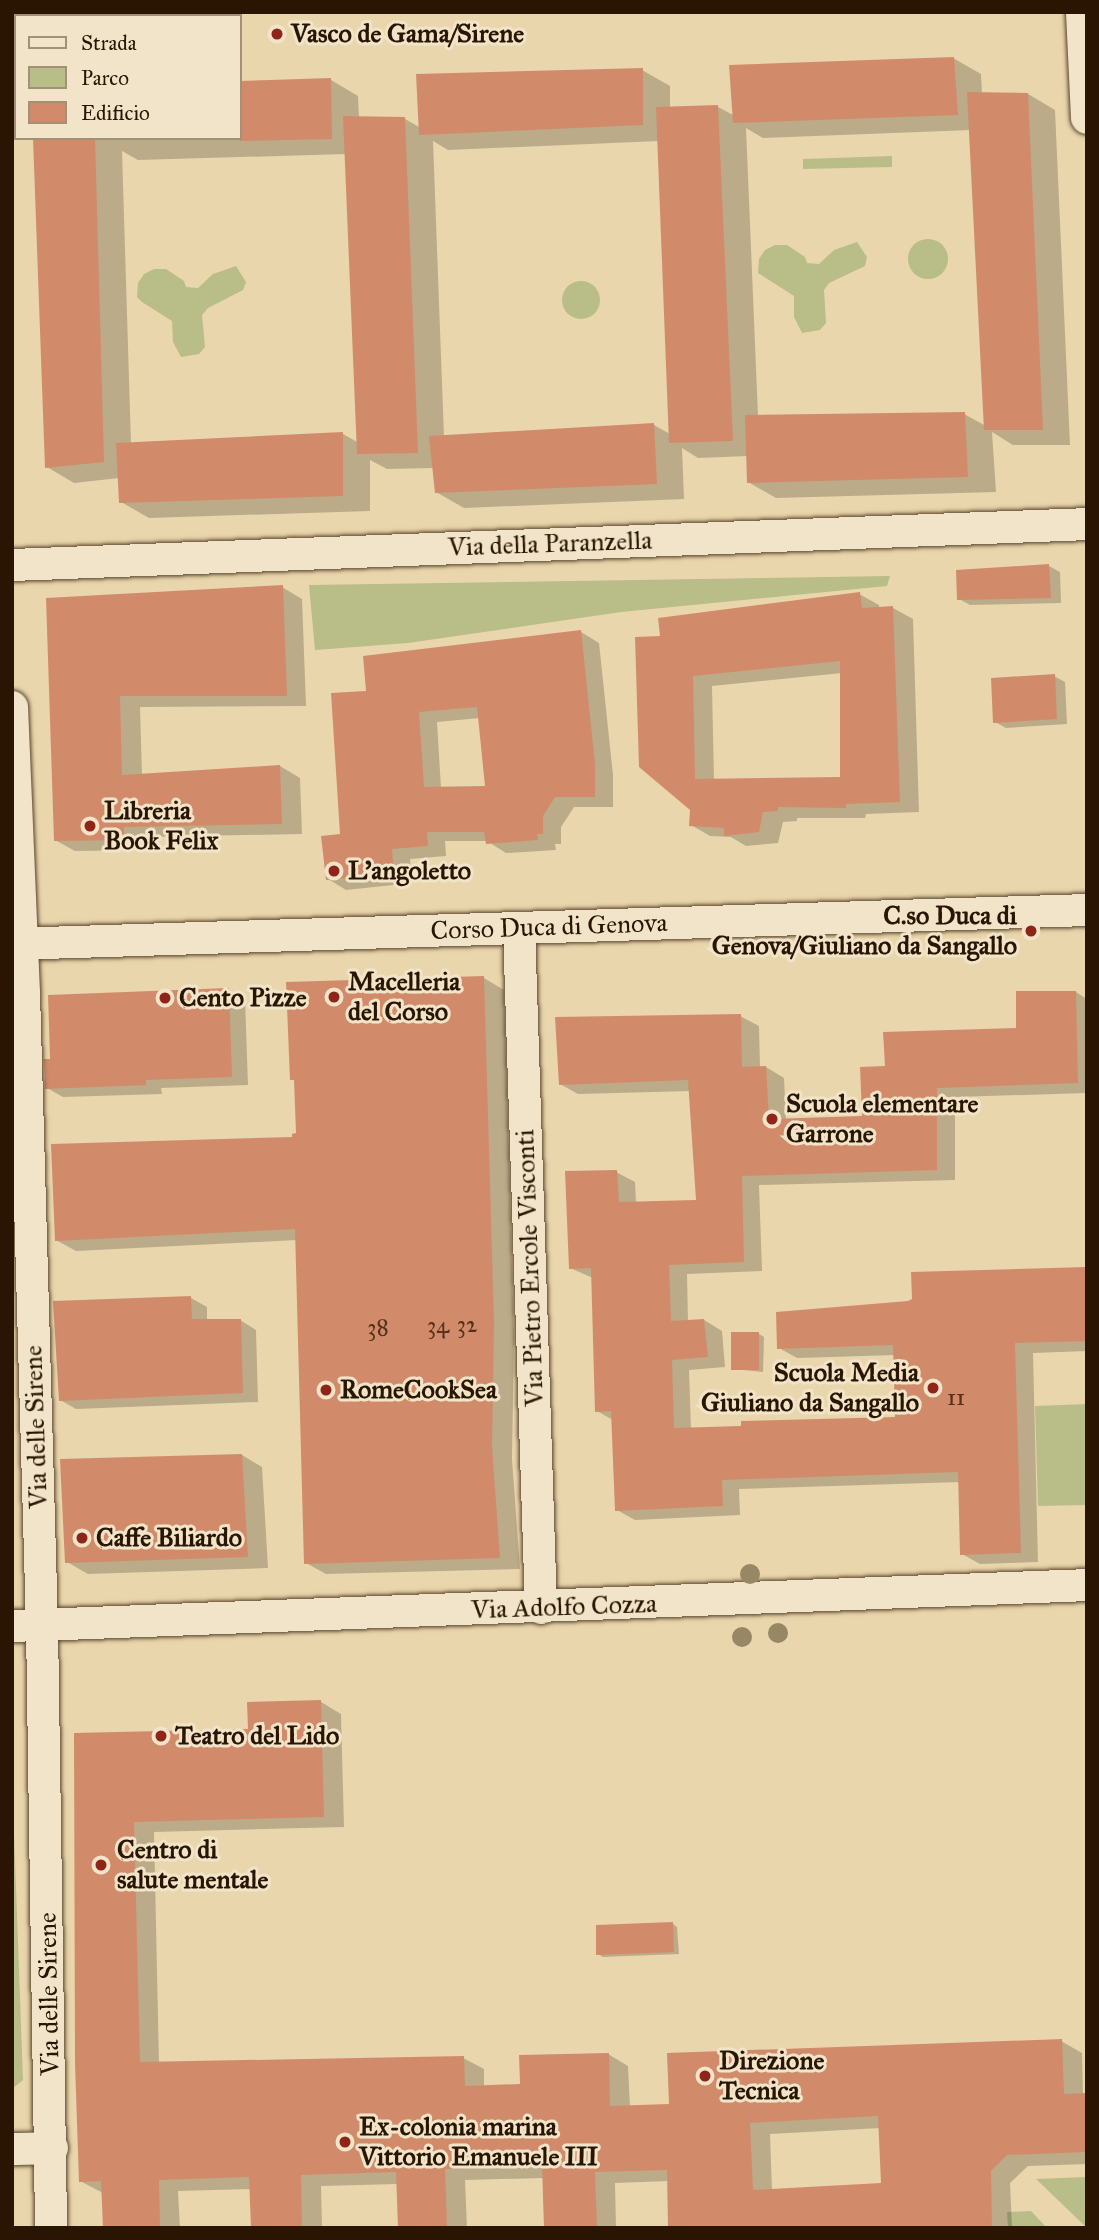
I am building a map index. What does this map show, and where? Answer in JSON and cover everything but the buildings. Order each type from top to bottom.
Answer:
[{"type":"street","points":[[12,14],[146,12]]},
{"type":"street","points":[[1082,12],[1087,118]]},
{"type":"street","name":"Via della Paranzella","points":[[12,565],[1087,524]]},
{"type":"street","name":"Via delle Sirene","points":[[12,707],[27,1626],[52,2148],[51,2228]]},
{"type":"street","name":"Corso Duca di Genova","points":[[17,944],[1087,910]]},
{"type":"street","name":"Via Pietro Ercole Visconti","points":[[519,928],[541,1608]]},
{"type":"street","name":"Via Adolfo Cozza","points":[[27,1626],[1087,1585]]},
{"type":"street","points":[[12,2150],[52,2148]]},
{"type":"green space","points":[[892,156],[892,167],[803,169],[803,159]]},
{"type":"green space","points":[[928,239],[942,245],[948,259],[942,273],[928,279],[914,273],[908,259],[914,245]]},
{"type":"green space","points":[[857,242],[867,257],[865,266],[829,283],[824,290],[826,323],[820,330],[802,333],[794,317],[794,296],[758,273],[759,259],[765,250],[775,245],[787,245],[805,257],[807,263],[819,264],[834,250]]},
{"type":"green space","points":[[236,266],[246,282],[243,290],[208,308],[202,315],[205,347],[199,354],[181,357],[173,342],[172,321],[137,297],[138,283],[144,274],[154,269],[166,269],[184,281],[186,287],[198,288],[213,274]]},
{"type":"green space","points":[[581,281],[595,286],[600,300],[595,314],[581,319],[567,314],[562,300],[567,286]]},
{"type":"green space","points":[[890,576],[887,586],[621,612],[408,643],[315,650],[309,585]]},
{"type":"green space","points":[[1087,1404],[1087,1505],[1038,1506],[1035,1406]]},
{"type":"green space","points":[[12,1776],[23,2080],[12,2089]]},
{"type":"green space","points":[[1087,2177],[1087,2228],[1036,2179]]},
{"type":"green space","points":[[1031,2211],[1047,2228],[1008,2228],[1007,2212]]},
{"type":"place","name":"Vasco de Gama/Sirene","points":[[277,34]]},
{"type":"place","name":"Libreria Book Felix","points":[[90,826]]},
{"type":"place","name":"L'angoletto","points":[[334,871]]},
{"type":"place","name":"C.so Duca di Genova/Giuliano da Sangallo","points":[[1031,931]]},
{"type":"place","name":"Macelleria del Corso","points":[[334,997]]},
{"type":"place","name":"Cento Pizze","points":[[165,998]]},
{"type":"place","name":"Scuola elementare Garrone","points":[[772,1119]]},
{"type":"place","name":"Scuola Media Giuliano da Sangallo","points":[[933,1388]]},
{"type":"place","name":"RomeCookSea","points":[[326,1390]]},
{"type":"place","name":"Caffe Biliardo","points":[[82,1538]]},
{"type":"place","name":"Teatro del Lido","points":[[161,1736]]},
{"type":"place","name":"Centro di salute mentale","points":[[101,1865]]},
{"type":"place","name":"Direzione Tecnica","points":[[705,2076]]},
{"type":"place","name":"Ex-colonia marina Vittorio Emanuele III","points":[[345,2142]]}]
